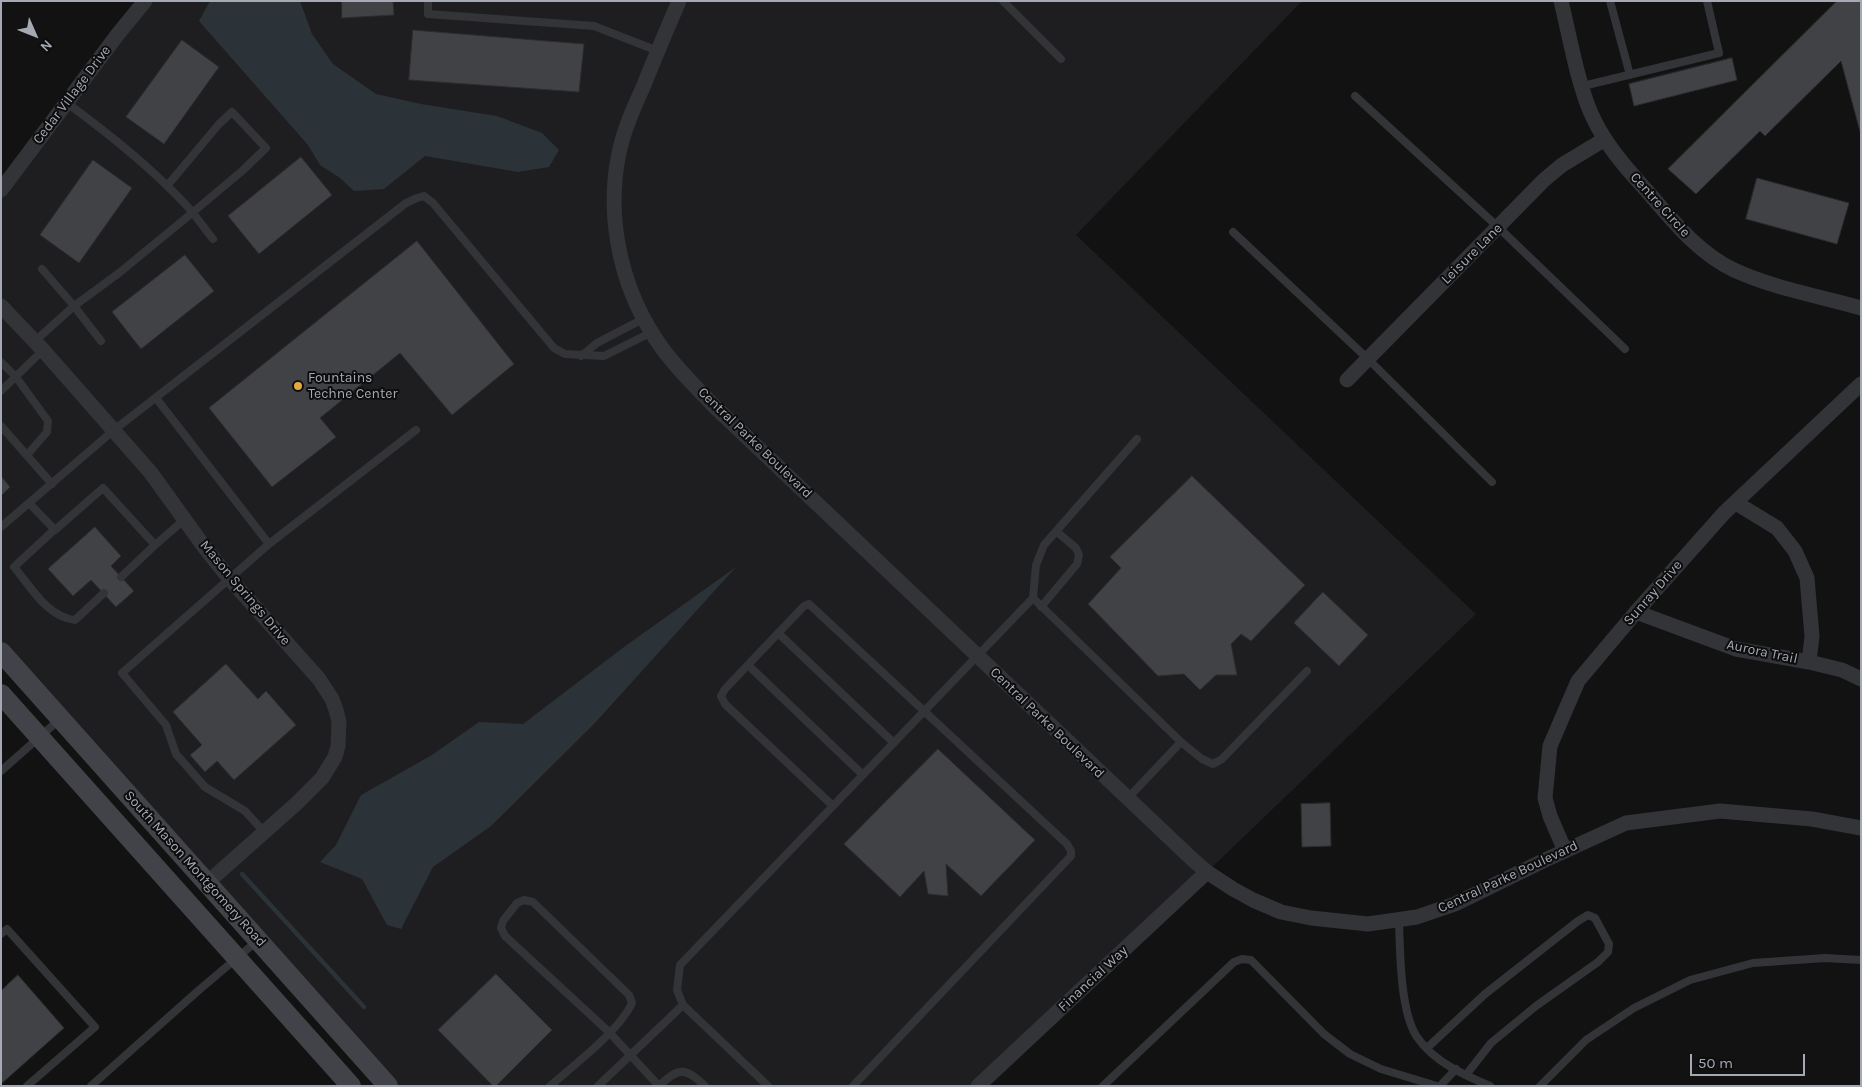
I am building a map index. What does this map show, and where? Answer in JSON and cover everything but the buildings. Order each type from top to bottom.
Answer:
[{"type":"main road","name":"South Mason Montgomery Road","points":[[1,652],[388,1086]]},
{"type":"main road","name":"South Mason Montgomery Road","points":[[1,694],[351,1086]]},
{"type":"street","name":"Cedar Village Drive","points":[[1,190],[145,1]]},
{"type":"street","name":"Central Parke Boulevard","points":[[679,1],[629,120],[619,153],[614,187],[614,210],[618,243],[626,277],[643,319],[676,365],[715,407],[1127,799],[1207,872],[1253,900],[1281,912],[1339,922],[1368,924],[1418,917],[1455,904],[1626,823],[1720,811],[1812,819],[1861,828]]},
{"type":"street","name":"Centre Circle","points":[[1561,1],[1591,113],[1605,139],[1620,160],[1689,238],[1706,253],[1735,270],[1778,285],[1861,308]]},
{"type":"street","name":"Leisure Lane","points":[[1347,380],[1544,180],[1562,165],[1605,139]]},
{"type":"street","name":"Mason Springs Drive","points":[[1,306],[39,346],[151,473],[229,578],[319,679],[332,699],[339,722],[338,746],[329,768],[322,778],[303,796],[207,883]]},
{"type":"street","name":"Sunray Drive","points":[[1565,851],[1550,816],[1545,798],[1550,746],[1578,681],[1724,513],[1861,384]]},
{"type":"street","points":[[1736,503],[1777,528],[1795,551],[1807,578],[1812,636],[1809,662]]},
{"type":"street","name":"Aurora Trail","points":[[1636,612],[1736,649],[1809,662],[1842,670],[1861,679]]},
{"type":"street","name":"Financial Way","points":[[978,1086],[1207,872]]},
{"type":"lane","points":[[428,1],[428,14],[594,26],[658,51]]},
{"type":"lane","points":[[1003,1],[1061,59]]},
{"type":"lane","points":[[1610,1],[1630,75]]},
{"type":"lane","points":[[1583,86],[1719,53],[1708,1]]},
{"type":"lane","points":[[1355,96],[1498,227],[1625,349]]},
{"type":"lane","points":[[67,103],[107,132],[167,186],[213,239]]},
{"type":"lane","points":[[1,391],[16,377],[39,346],[74,306],[119,273],[192,213],[266,148],[232,112],[219,124],[167,186]]},
{"type":"lane","points":[[1,527],[114,430],[406,202],[417,198],[424,196],[433,203],[549,342],[565,354],[604,356],[652,332]]},
{"type":"lane","points":[[1233,232],[1368,359],[1492,482]]},
{"type":"lane","points":[[42,269],[101,341]]},
{"type":"lane","points":[[581,356],[597,343],[643,319]]},
{"type":"lane","points":[[1,362],[16,377],[48,422],[47,432],[27,455]]},
{"type":"lane","points":[[156,398],[269,544]]},
{"type":"lane","points":[[1,426],[52,484]]},
{"type":"lane","points":[[264,832],[245,811],[204,786],[176,754],[166,725],[122,673],[269,544],[416,430]]},
{"type":"lane","points":[[768,1086],[683,1005],[677,990],[680,965],[1033,598],[1036,565],[1044,545],[1137,438]]},
{"type":"lane","points":[[104,593],[75,620],[64,619],[48,608],[14,567],[103,488],[155,545]]},
{"type":"lane","points":[[29,503],[54,530]]},
{"type":"lane","points":[[121,577],[185,519]]},
{"type":"lane","points":[[1041,607],[1077,564],[1079,555],[1076,548],[1056,532]]},
{"type":"lane","points":[[1033,598],[1182,742],[1202,759],[1213,764],[1222,759],[1307,671]]},
{"type":"lane","points":[[833,806],[725,704],[721,696],[725,689],[778,633],[804,606],[809,604],[1067,844],[1071,851],[1071,856],[854,1086]]},
{"type":"lane","points":[[778,633],[894,743]]},
{"type":"lane","points":[[748,665],[864,775]]},
{"type":"lane","points":[[1,771],[60,718]]},
{"type":"lane","points":[[1127,799],[1182,742]]},
{"type":"lane","points":[[550,1086],[599,1043],[609,1032],[629,1010],[632,1003],[629,995],[533,902],[524,900],[517,903],[503,921],[501,928],[505,936],[609,1032],[659,1086],[672,1074],[683,1072],[693,1074],[705,1086]]},
{"type":"lane","points":[[1427,1048],[1486,994],[1578,920],[1588,915],[1595,918],[1609,944],[1608,952],[1598,962],[1536,1006],[1492,1043],[1466,1075]]},
{"type":"lane","points":[[1399,920],[1404,994],[1408,1015],[1417,1037],[1434,1056],[1456,1070],[1490,1086]]},
{"type":"lane","points":[[1,934],[7,929],[94,1028],[27,1086]]},
{"type":"lane","points":[[91,1086],[258,940]]},
{"type":"lane","points":[[1540,1086],[1586,1040],[1634,1008],[1690,980],[1753,963],[1826,958],[1861,960]]},
{"type":"lane","points":[[1103,1086],[1234,962],[1242,959],[1251,960],[1324,1034],[1350,1054],[1381,1069],[1439,1086],[1456,1070]]},
{"type":"lane","points":[[598,1086],[683,1005]]},
{"type":"shaded area","points":[[145,1],[1302,1],[1076,235],[1476,614],[1207,872],[978,1086],[388,1086],[1,652],[1,190]]},
{"type":"shaded area","points":[[210,1],[300,1],[312,34],[333,64],[376,94],[421,104],[497,116],[542,133],[559,150],[549,167],[518,172],[425,156],[384,189],[354,191],[340,178],[320,165],[308,145],[199,21]]},
{"type":"shaded area","points":[[736,567],[594,724],[491,826],[433,867],[401,929],[387,925],[362,879],[320,862],[336,845],[361,795],[432,755],[479,722],[523,724],[624,647]]},
{"type":"waterway","points":[[242,874],[364,1007]]},
{"type":"place","name":"Fountains Techne Center","points":[[298,386]]}]
